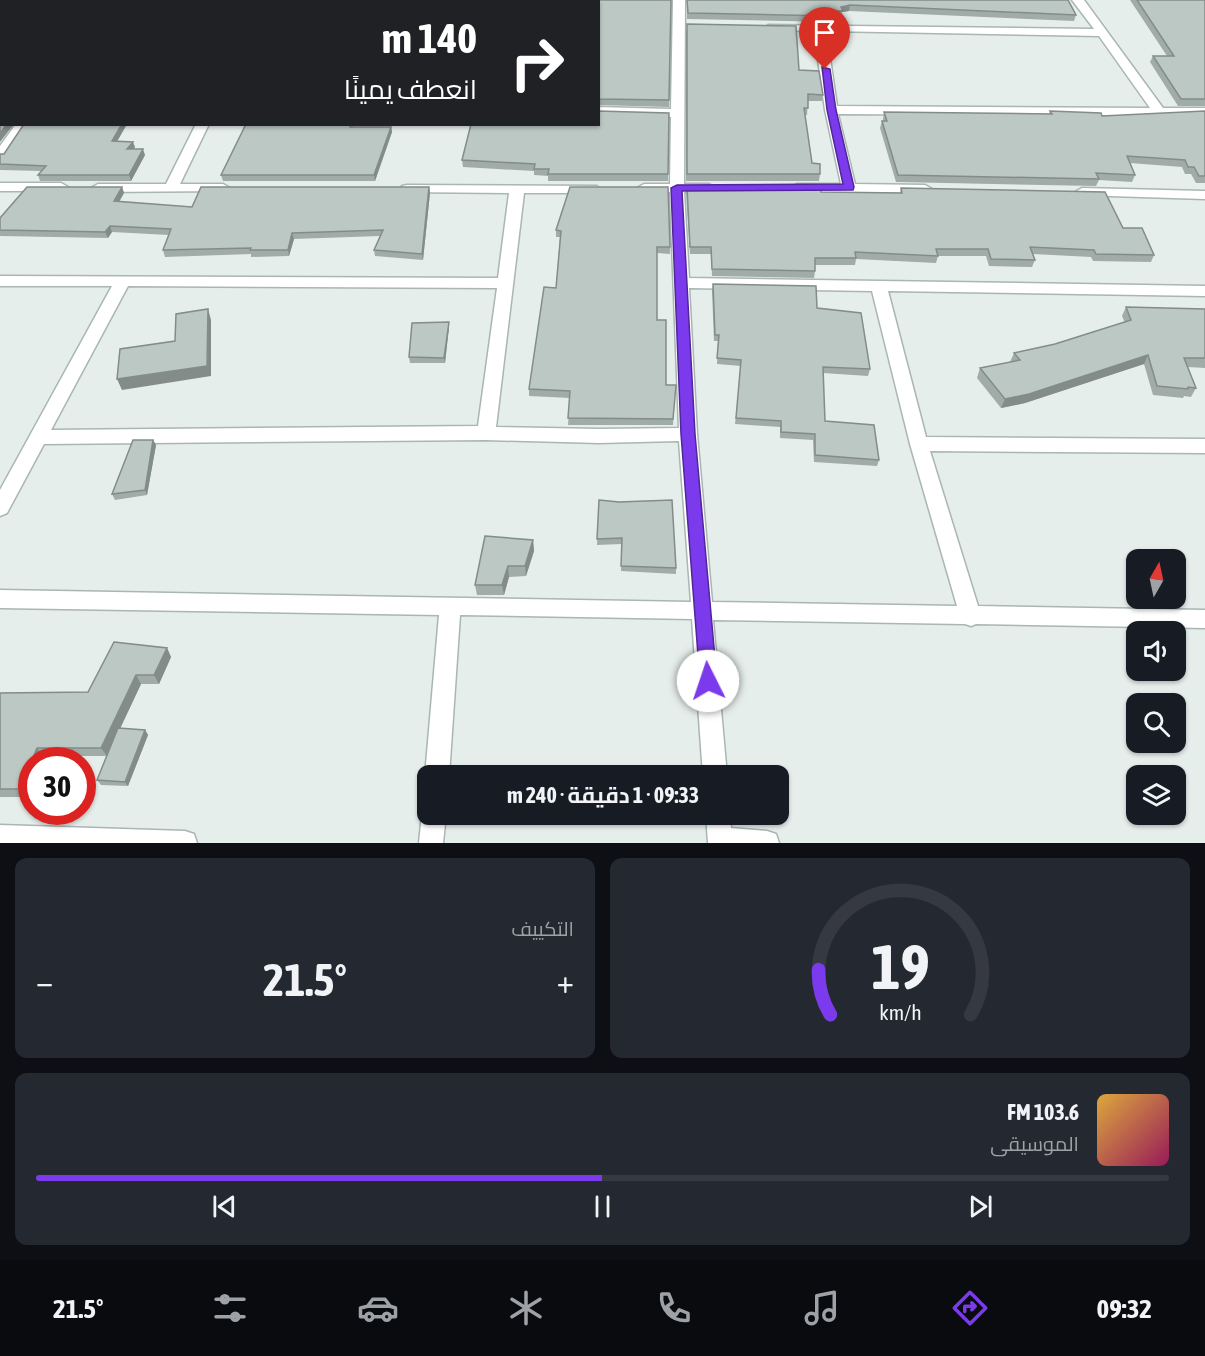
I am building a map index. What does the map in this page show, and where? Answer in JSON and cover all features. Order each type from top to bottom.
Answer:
[{"type":"street","points":[[679,0],[684,24],[677,113],[677,188],[688,434],[714,765]]},
{"type":"street","points":[[1078,0],[1159,111]]},
{"type":"street","points":[[760,27],[1100,33]]},
{"type":"street","points":[[819,29],[831,110],[849,187]]},
{"type":"street","points":[[831,110],[1205,112]]},
{"type":"street","points":[[600,111],[677,113]]},
{"type":"street","points":[[0,155],[22,126]]},
{"type":"street","points":[[171,188],[202,126]]},
{"type":"street","points":[[0,187],[243,188]]},
{"type":"street","points":[[398,189],[608,188]]},
{"type":"street","points":[[631,188],[723,188]]},
{"type":"street","points":[[780,188],[944,189]]},
{"type":"street","points":[[486,433],[517,189]]},
{"type":"street","points":[[1063,192],[1205,195]]},
{"type":"street","points":[[0,281],[504,283]]},
{"type":"street","points":[[0,508],[122,282]]},
{"type":"street","points":[[682,283],[1205,291]]},
{"type":"street","points":[[879,285],[919,444],[971,617]]},
{"type":"street","points":[[38,437],[486,433],[599,436],[688,434]]},
{"type":"street","points":[[919,444],[1205,446]]},
{"type":"street","points":[[0,599],[450,608],[703,609],[971,617],[1205,620]]},
{"type":"street","points":[[438,765],[450,608]]},
{"type":"street","points":[[431,843],[433,825]]},
{"type":"street","points":[[719,825],[720,842],[767,843]]},
{"type":"street","points":[[0,837],[185,843]]},
{"type":"building","points":[[600,0],[671,0],[669,100],[600,99]]},
{"type":"building","points":[[687,0],[1068,0],[1076,15],[850,5],[841,7],[843,11],[830,11],[831,16],[688,13]]},
{"type":"building","points":[[1137,0],[1205,0],[1205,99],[1181,99],[1153,56],[1174,56]]},
{"type":"building","points":[[687,24],[796,26],[799,70],[819,71],[823,95],[808,94],[808,108],[804,108],[812,163],[820,164],[820,174],[687,174]]},
{"type":"building","points":[[600,111],[669,113],[668,174],[548,174],[549,169],[534,169],[535,164],[462,160],[470,126],[600,126]]},
{"type":"building","points":[[1050,111],[1101,113],[1102,116],[1205,111],[1205,176],[1199,176],[1194,167],[1188,167],[1185,160],[1127,156],[1135,175],[1096,173],[1099,179],[898,175],[882,121],[887,121],[884,112],[1052,114]]},
{"type":"building","points":[[23,126],[121,126],[112,141],[133,142],[127,149],[143,149],[129,175],[38,175],[46,166],[0,164],[0,154],[4,154]]},
{"type":"building","points":[[245,126],[391,127],[374,175],[221,175]]},
{"type":"building","points":[[687,186],[821,186],[821,192],[902,193],[901,188],[1105,192],[1123,228],[1142,228],[1154,255],[1096,254],[1094,250],[1030,247],[1035,260],[991,259],[988,249],[936,249],[938,256],[855,252],[856,258],[815,258],[815,271],[712,269],[711,247],[690,247]]},
{"type":"building","points":[[27,187],[122,187],[114,201],[192,207],[201,187],[429,187],[422,254],[374,250],[383,230],[292,233],[288,250],[250,250],[251,248],[163,250],[171,229],[110,226],[105,232],[0,230],[0,218]]},
{"type":"building","points":[[570,187],[668,187],[670,247],[657,247],[657,320],[666,320],[666,385],[676,385],[673,419],[568,418],[570,391],[529,389],[544,287],[556,288],[561,231],[556,230]]},
{"type":"building","points":[[713,284],[816,286],[817,308],[861,313],[870,369],[823,367],[825,421],[874,425],[879,460],[815,455],[815,434],[781,432],[781,421],[736,418],[741,360],[717,358],[719,335],[715,335]]},
{"type":"building","points":[[1126,307],[1205,309],[1205,358],[1184,358],[1196,388],[1157,386],[1148,355],[1029,394],[1005,399],[980,368],[1020,360],[1014,353],[1055,344],[1131,320]]},
{"type":"building","points":[[208,309],[207,366],[117,379],[120,349],[175,341],[176,314]]},
{"type":"building","points":[[449,322],[444,358],[409,357],[412,323]]},
{"type":"building","points":[[133,440],[153,440],[145,490],[112,494]]},
{"type":"building","points":[[599,500],[619,502],[672,500],[676,568],[621,566],[622,538],[597,539]]},
{"type":"building","points":[[485,536],[533,540],[525,566],[508,566],[502,585],[475,585]]},
{"type":"building","points":[[114,642],[167,648],[154,675],[136,675],[101,748],[18,747],[18,789],[0,789],[0,693],[88,692]]},
{"type":"building","points":[[118,728],[145,730],[125,782],[97,780]]},
{"type":"route","points":[[708,681],[688,434],[677,188],[849,187],[831,110],[825,69]]}]
